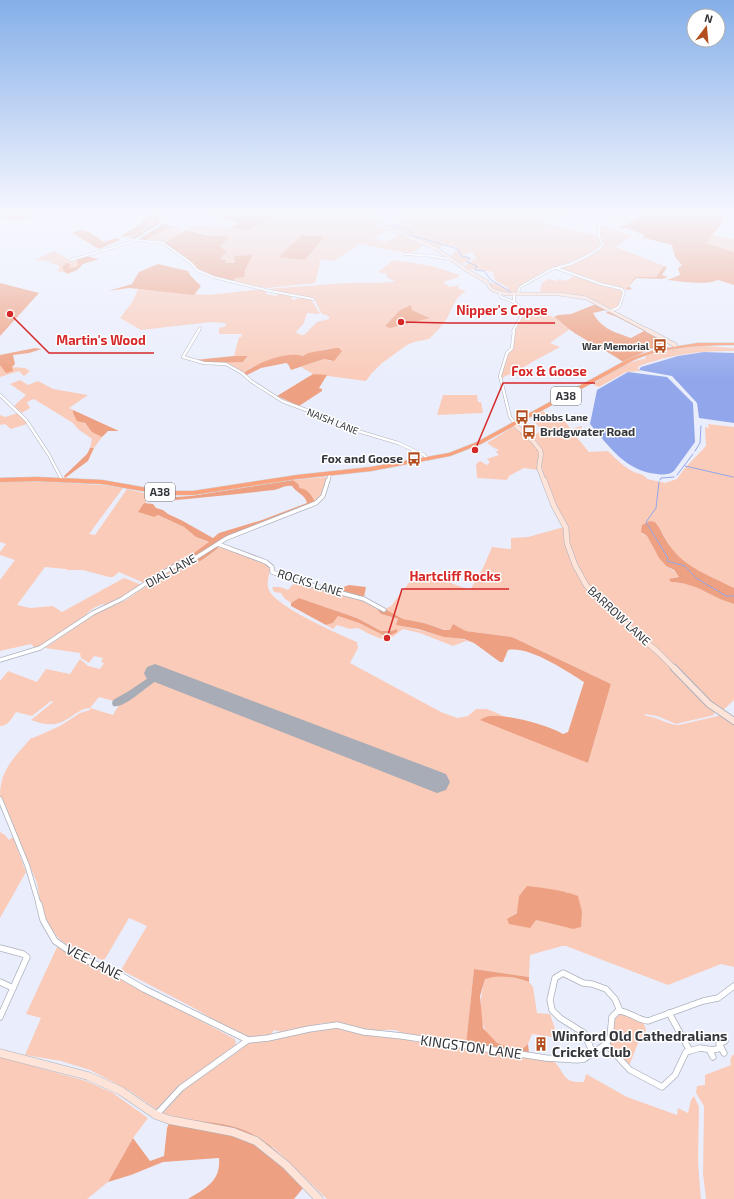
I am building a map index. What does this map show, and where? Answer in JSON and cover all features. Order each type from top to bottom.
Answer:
[{"type":"highway","name":"A38","points":[[674,346],[704,344]]},
{"type":"highway","name":"A38","points":[[0,480],[36,479],[102,482],[151,491],[180,493],[208,491],[428,459],[467,448],[632,359],[657,350],[674,346],[734,344]]},
{"type":"highway","points":[[657,350],[685,346]]},
{"type":"main road","points":[[462,267],[487,282],[491,289],[499,292],[554,293],[583,297],[674,346]]},
{"type":"main road","name":"BARROW LANE","points":[[514,424],[533,441],[540,450],[541,454],[539,468],[554,506],[566,528],[567,543],[575,565],[586,585],[604,605],[659,653],[709,704],[734,721]]},
{"type":"main road","points":[[0,1053],[88,1076],[121,1091],[156,1115],[184,1124],[233,1132],[256,1141],[286,1165],[319,1199]]},
{"type":"street","points":[[194,267],[197,270],[218,279],[313,299]]},
{"type":"street","points":[[514,302],[516,293],[522,285],[560,267]]},
{"type":"street","points":[[556,268],[596,282],[622,289],[624,293],[622,304],[618,309],[611,311]]},
{"type":"street","points":[[499,292],[500,296],[514,302],[519,306],[521,317],[513,332],[512,348],[507,353],[500,376],[510,417],[514,424]]},
{"type":"street","name":"NAISH LANE","points":[[200,328],[183,357],[204,363],[223,363],[242,373],[251,381],[282,401],[325,417],[350,430],[398,442],[424,455],[428,459]]},
{"type":"street","points":[[0,395],[26,420],[49,455],[62,480]]},
{"type":"street","name":"DIAL LANE","points":[[0,660],[25,654],[40,648],[93,613],[122,599],[180,563],[197,557],[226,538],[316,503],[323,496],[330,474]]},
{"type":"street","name":"ROCKS LANE","points":[[218,544],[266,562],[272,566],[272,572],[296,581],[364,599],[384,610]]},
{"type":"street","name":"VEE LANE","points":[[0,799],[27,865],[36,891],[42,920],[55,941],[74,954],[113,971],[144,989],[239,1037],[248,1040]]},
{"type":"street","points":[[0,948],[23,954],[27,957],[0,1017]]},
{"type":"street","points":[[594,1053],[583,1032],[557,1016],[552,1009],[549,1002],[549,997],[557,975],[563,973],[583,983],[606,989],[615,999],[620,1011]]},
{"type":"street","points":[[0,982],[13,988]]},
{"type":"street","points":[[721,1048],[714,1051],[703,1048],[690,1051],[685,1055],[679,1070],[673,1079],[662,1086],[652,1083],[630,1070],[606,1044],[610,1036],[612,1017],[620,1011],[626,1012],[643,1021],[648,1021],[711,999],[718,998],[734,986]]},
{"type":"street","points":[[670,1013],[690,1051]]},
{"type":"street","name":"KINGSTON LANE","points":[[248,1040],[268,1038],[309,1029],[337,1025],[364,1032],[402,1036],[546,1058],[577,1060],[584,1059],[606,1044]]},
{"type":"street","points":[[239,1037],[239,1047]]},
{"type":"street","points":[[156,1115],[181,1088],[248,1040]]},
{"type":"street","points":[[724,1054],[719,1044],[725,1041]]},
{"type":"street","points":[[710,1051],[713,1056]]},
{"type":"shaded area","points":[[59,267],[63,267],[63,270],[66,273],[57,271]]},
{"type":"shaded area","points":[[63,267],[80,267],[77,270],[67,274],[63,270]]},
{"type":"shaded area","points":[[151,267],[171,267],[188,271],[201,286],[194,295],[129,288],[108,291],[132,284],[139,272]]},
{"type":"shaded area","points":[[195,267],[247,267],[244,277],[235,278],[233,282],[199,270]]},
{"type":"shaded area","points":[[247,267],[319,267],[315,283],[267,288],[233,282],[235,278]]},
{"type":"shaded area","points":[[385,267],[435,267],[460,275],[456,278],[443,282],[449,287],[460,285],[457,288],[466,291],[458,297],[446,320],[429,339],[407,345],[382,363],[366,381],[313,374],[301,367],[324,359],[331,361],[339,348],[327,349],[303,356],[299,355],[274,359],[252,367],[244,373],[224,362],[243,362],[248,357],[234,356],[239,337],[241,337],[242,334],[219,334],[219,328],[226,326],[225,323],[211,322],[141,330],[120,318],[133,301],[138,289],[208,295],[264,289],[266,290],[266,294],[276,296],[279,293],[269,289],[395,281],[386,277],[388,274],[378,272]],"holes":[[[288,294],[314,299],[322,314],[329,316],[329,319],[317,322],[304,335],[301,335],[296,332],[304,323],[307,313],[320,314],[311,299],[301,297],[294,300],[291,298],[292,295]],[[411,305],[412,310],[429,317],[385,326],[400,310]]]},
{"type":"shaded area","points":[[465,267],[555,267],[547,270],[521,285],[516,293],[497,291],[494,289],[488,283],[496,283],[508,290],[508,288],[496,281],[493,276],[494,272],[466,269]]},
{"type":"shaded area","points":[[663,267],[656,277],[635,277],[626,290],[596,282],[559,268]]},
{"type":"shaded area","points":[[663,267],[667,267],[662,275],[668,277],[662,279],[636,278],[629,286],[632,289],[626,290],[635,277],[656,277]]},
{"type":"shaded area","points":[[734,267],[734,285],[718,280],[700,283],[667,280],[680,275],[678,268]]},
{"type":"shaded area","points":[[575,275],[622,290],[623,292],[618,307],[610,309],[594,300],[557,296],[540,291],[542,283],[548,279],[556,281],[559,279],[566,281]]},
{"type":"shaded area","points":[[0,283],[39,293],[0,336]]},
{"type":"shaded area","points":[[596,304],[606,310],[593,313],[600,323],[609,329],[631,338],[644,331],[606,313],[609,311],[668,341],[623,362],[612,354],[576,334],[554,317],[558,315],[571,314]]},
{"type":"shaded area","points":[[411,305],[412,310],[430,318],[390,328],[385,326],[400,310]]},
{"type":"shaded area","points":[[521,308],[534,310],[554,318],[570,329],[550,343],[560,347],[502,379],[501,375],[507,354],[513,347],[515,330],[523,317]]},
{"type":"shaded area","points":[[702,346],[734,348],[734,351],[675,356],[639,366],[638,369],[640,371],[626,372],[601,386],[623,373],[599,387],[594,385],[594,383],[619,368],[632,362],[645,359],[646,356],[674,349]]},
{"type":"shaded area","points":[[35,348],[42,349],[29,353],[13,355],[15,364],[12,367],[13,371],[6,373],[0,365],[0,355]]},
{"type":"shaded area","points":[[339,348],[342,351],[334,361],[324,359],[291,370],[286,363],[261,368],[247,375],[244,373],[256,365],[272,359],[288,355],[303,356],[308,353]]},
{"type":"shaded area","points":[[248,356],[243,362],[210,363],[195,360]]},
{"type":"shaded area","points":[[0,365],[12,369],[12,367],[25,368],[30,371],[24,376],[19,371],[0,377]]},
{"type":"shaded area","points":[[313,374],[327,375],[319,388],[322,389],[322,391],[299,406],[277,396]]},
{"type":"shaded area","points":[[20,380],[28,385],[38,381],[53,389],[88,395],[69,408],[73,410],[73,413],[90,429],[102,437],[94,448],[90,448],[92,439],[78,429],[73,423],[34,399],[27,402],[30,408],[22,413],[14,406],[26,395],[10,384]]},
{"type":"shaded area","points":[[443,395],[477,395],[478,402],[481,402],[483,413],[437,415]]},
{"type":"shaded area","points":[[73,410],[119,431],[108,431],[102,437],[92,432],[85,423],[77,421]]},
{"type":"shaded area","points":[[543,411],[558,419],[563,419],[571,429],[582,426],[582,431],[574,434],[589,452],[608,451],[620,463],[630,470],[643,475],[647,479],[665,483],[677,479],[684,469],[706,446],[705,427],[709,428],[708,424],[734,427],[734,588],[703,573],[681,559],[672,549],[655,522],[642,534],[647,536],[664,564],[679,577],[673,578],[671,582],[696,587],[734,604],[734,700],[722,711],[710,702],[596,594],[586,581],[579,569],[569,542],[569,527],[558,509],[543,472],[541,447],[532,437],[542,430],[531,418]]},
{"type":"shaded area","points":[[18,413],[27,424],[11,429],[5,424],[0,425],[0,415],[5,417]]},
{"type":"shaded area","points":[[513,427],[529,439],[539,451],[540,455],[538,470],[524,468],[509,476],[507,480],[477,478],[476,464],[480,461],[487,465],[490,462],[487,459],[499,455],[496,452],[499,449],[496,449],[487,443]]},
{"type":"shaded area","points":[[90,448],[94,448],[88,461],[65,478],[64,476],[87,454]]},
{"type":"shaded area","points":[[328,478],[323,494],[315,502],[293,480]]},
{"type":"shaded area","points":[[293,480],[300,488],[305,490],[313,497],[315,502],[245,531],[221,539],[218,542],[218,548],[204,559],[191,564],[186,563],[191,555],[209,542],[196,537],[184,527],[158,515],[154,517],[138,512],[144,503],[153,504],[156,508],[163,510],[213,538],[219,533],[262,520],[307,503],[306,500],[292,486],[274,490],[164,501],[160,495],[176,497],[191,496]]},
{"type":"shaded area","points":[[32,481],[102,485],[123,488],[89,534],[95,535],[127,489],[148,494],[146,503],[144,503],[139,512],[154,517],[158,515],[184,527],[196,537],[210,543],[189,559],[167,568],[144,583],[119,572],[113,577],[109,577],[83,570],[67,570],[45,567],[17,605],[30,608],[53,606],[62,612],[124,578],[142,585],[106,606],[103,604],[94,608],[83,619],[36,649],[31,644],[0,651],[0,580],[15,560],[0,555],[0,552],[6,544],[0,542],[0,482]]},
{"type":"shaded area","points":[[650,521],[655,522],[670,546],[683,560],[699,571],[734,588],[734,604],[689,585],[671,582],[669,579],[679,577],[674,570],[666,566],[659,558],[647,536],[641,532],[642,525]]},
{"type":"shaded area","points":[[564,527],[580,579],[657,652],[714,711],[714,715],[676,724],[657,716],[644,714],[646,716],[679,725],[722,715],[734,724],[734,967],[721,964],[668,985],[566,946],[562,946],[530,955],[529,977],[474,969],[466,1044],[405,1034],[395,1030],[368,1030],[341,1023],[324,1023],[282,1032],[274,1030],[271,1035],[243,1037],[192,1007],[121,970],[147,926],[129,918],[105,959],[102,960],[69,946],[59,939],[42,912],[37,883],[0,796],[1,787],[3,778],[10,764],[31,738],[60,726],[80,713],[90,710],[90,708],[81,710],[63,722],[56,724],[45,724],[31,720],[53,702],[51,701],[32,716],[16,712],[8,723],[0,726],[0,681],[8,671],[37,682],[46,669],[70,674],[80,659],[88,666],[100,669],[104,663],[101,662],[103,658],[94,656],[89,663],[81,658],[80,653],[45,648],[96,613],[126,600],[162,575],[186,563],[191,564],[200,561],[220,546],[265,563],[270,569],[268,585],[269,590],[274,597],[295,612],[357,642],[358,648],[350,663],[441,712],[457,718],[468,716],[476,709],[487,709],[506,717],[490,716],[588,763],[611,684],[512,637],[466,631],[453,624],[450,631],[424,623],[403,619],[385,609],[391,606],[418,571],[470,590],[483,568],[492,547],[511,549],[511,538],[528,537]],"holes":[[[156,672],[436,778],[438,782],[435,784],[165,679],[156,680],[120,703],[113,715],[90,708],[99,697],[114,701],[141,686]],[[548,889],[557,892],[568,892],[573,929],[536,920],[508,919]]]},
{"type":"shaded area","points":[[295,582],[362,600],[377,609],[381,614],[399,620],[397,625],[446,637],[463,639],[470,642],[466,641],[453,646],[420,633],[403,629],[387,641],[358,628],[350,629],[337,625],[333,629],[326,625],[333,623],[338,616],[359,623],[387,637],[396,630],[381,631],[357,618],[299,598],[291,603],[284,598],[281,593],[274,592],[272,587],[280,587],[288,590]]},
{"type":"shaded area","points":[[349,585],[366,587],[364,597],[335,590]]},
{"type":"shaded area","points":[[299,598],[357,618],[381,631],[391,631],[397,629],[397,632],[387,637],[359,623],[338,616],[333,623],[326,625],[291,606],[291,603]]},
{"type":"shaded area","points":[[377,609],[385,609],[403,619],[424,623],[445,630],[450,630],[453,624],[466,631],[512,637],[611,684],[588,763],[480,720],[490,716],[508,717],[538,724],[563,734],[568,732],[584,682],[537,655],[517,650],[508,650],[503,662],[500,662],[474,643],[464,639],[444,637],[418,629],[396,625],[398,619],[381,614]]},
{"type":"shaded area","points":[[0,832],[9,840],[13,837],[26,872],[0,918]]},
{"type":"shaded area","points":[[527,886],[546,888],[578,896],[582,912],[581,927],[573,929],[536,920],[530,928],[509,924],[507,919],[517,913],[519,896]]},
{"type":"shaded area","points":[[58,945],[235,1039],[236,1045],[156,1109],[130,1091],[90,1070],[61,1061],[25,1055],[41,1018],[26,1014]]},
{"type":"shaded area","points":[[474,969],[529,977],[529,982],[507,977],[491,977],[485,979],[480,996],[483,1028],[497,1043],[508,1047],[522,1049],[528,1044],[529,1053],[466,1044]]},
{"type":"shaded area","points":[[493,976],[508,976],[529,982],[533,987],[537,1013],[550,1014],[558,1038],[532,1034],[528,1044],[522,1049],[510,1048],[498,1044],[491,1038],[483,1023],[481,1014],[481,996],[485,979]]},
{"type":"shaded area","points":[[623,1013],[643,1022],[646,1029],[644,1036],[640,1038],[629,1066],[610,1044],[612,1026],[616,1018]]},
{"type":"shaded area","points":[[334,1028],[343,1028],[423,1043],[554,1061],[563,1074],[572,1081],[584,1082],[586,1074],[627,1097],[677,1115],[678,1108],[688,1113],[691,1100],[694,1096],[699,1107],[698,1163],[701,1199],[327,1199],[274,1148],[237,1128],[182,1119],[163,1113],[184,1089],[249,1042]]},
{"type":"shaded area","points":[[734,1054],[734,1199],[706,1199],[703,1174],[704,1106],[696,1093],[697,1086],[705,1085],[705,1075],[731,1065],[730,1062]]},
{"type":"shaded area","points":[[0,1057],[86,1081],[113,1093],[148,1118],[133,1138],[108,1182],[87,1199],[0,1199]]},
{"type":"shaded area","points":[[172,1116],[230,1126],[249,1132],[268,1144],[308,1182],[294,1199],[188,1199],[201,1191],[215,1178],[218,1173],[219,1158],[163,1162],[131,1175],[108,1182],[133,1138],[150,1161],[164,1156],[167,1128]]},
{"type":"water","points":[[704,352],[734,353],[734,423],[699,418],[697,403],[672,376],[639,370],[641,367],[678,356]]},
{"type":"water","points":[[628,372],[667,377],[693,403],[695,442],[674,471],[670,473],[661,475],[646,472],[627,463],[611,449],[590,424],[597,390]]},
{"type":"waterway","points":[[477,267],[475,270],[484,271],[491,280],[511,292]]},
{"type":"waterway","points":[[695,451],[700,443],[701,426]]},
{"type":"waterway","points":[[677,475],[693,454]]},
{"type":"waterway","points":[[685,466],[733,477]]},
{"type":"waterway","points":[[660,480],[661,478],[674,477]]},
{"type":"waterway","points":[[659,482],[656,508],[646,522],[668,558],[667,561],[685,566],[696,578],[726,596],[734,596]]},
{"type":"taxiway","points":[[116,703],[132,694],[154,678],[162,676]]},
{"type":"runway","points":[[155,673],[437,782]]},
{"type":"place","name":"Martin's Wood","points":[[10,314]]},
{"type":"place","name":"Nipper's Copse","points":[[401,322]]},
{"type":"place","name":"War Memorial","points":[[660,346]]},
{"type":"place","name":"Hobbs Lane","points":[[522,417]]},
{"type":"place","name":"Bridgwater Road","points":[[529,432]]},
{"type":"place","name":"Fox & Goose","points":[[475,450]]},
{"type":"place","name":"Fox and Goose","points":[[414,459]]},
{"type":"place","name":"Hartcliff Rocks","points":[[387,638]]},
{"type":"place","name":"Winford Old Cathedralians Cricket Club","points":[[541,1044]]}]
